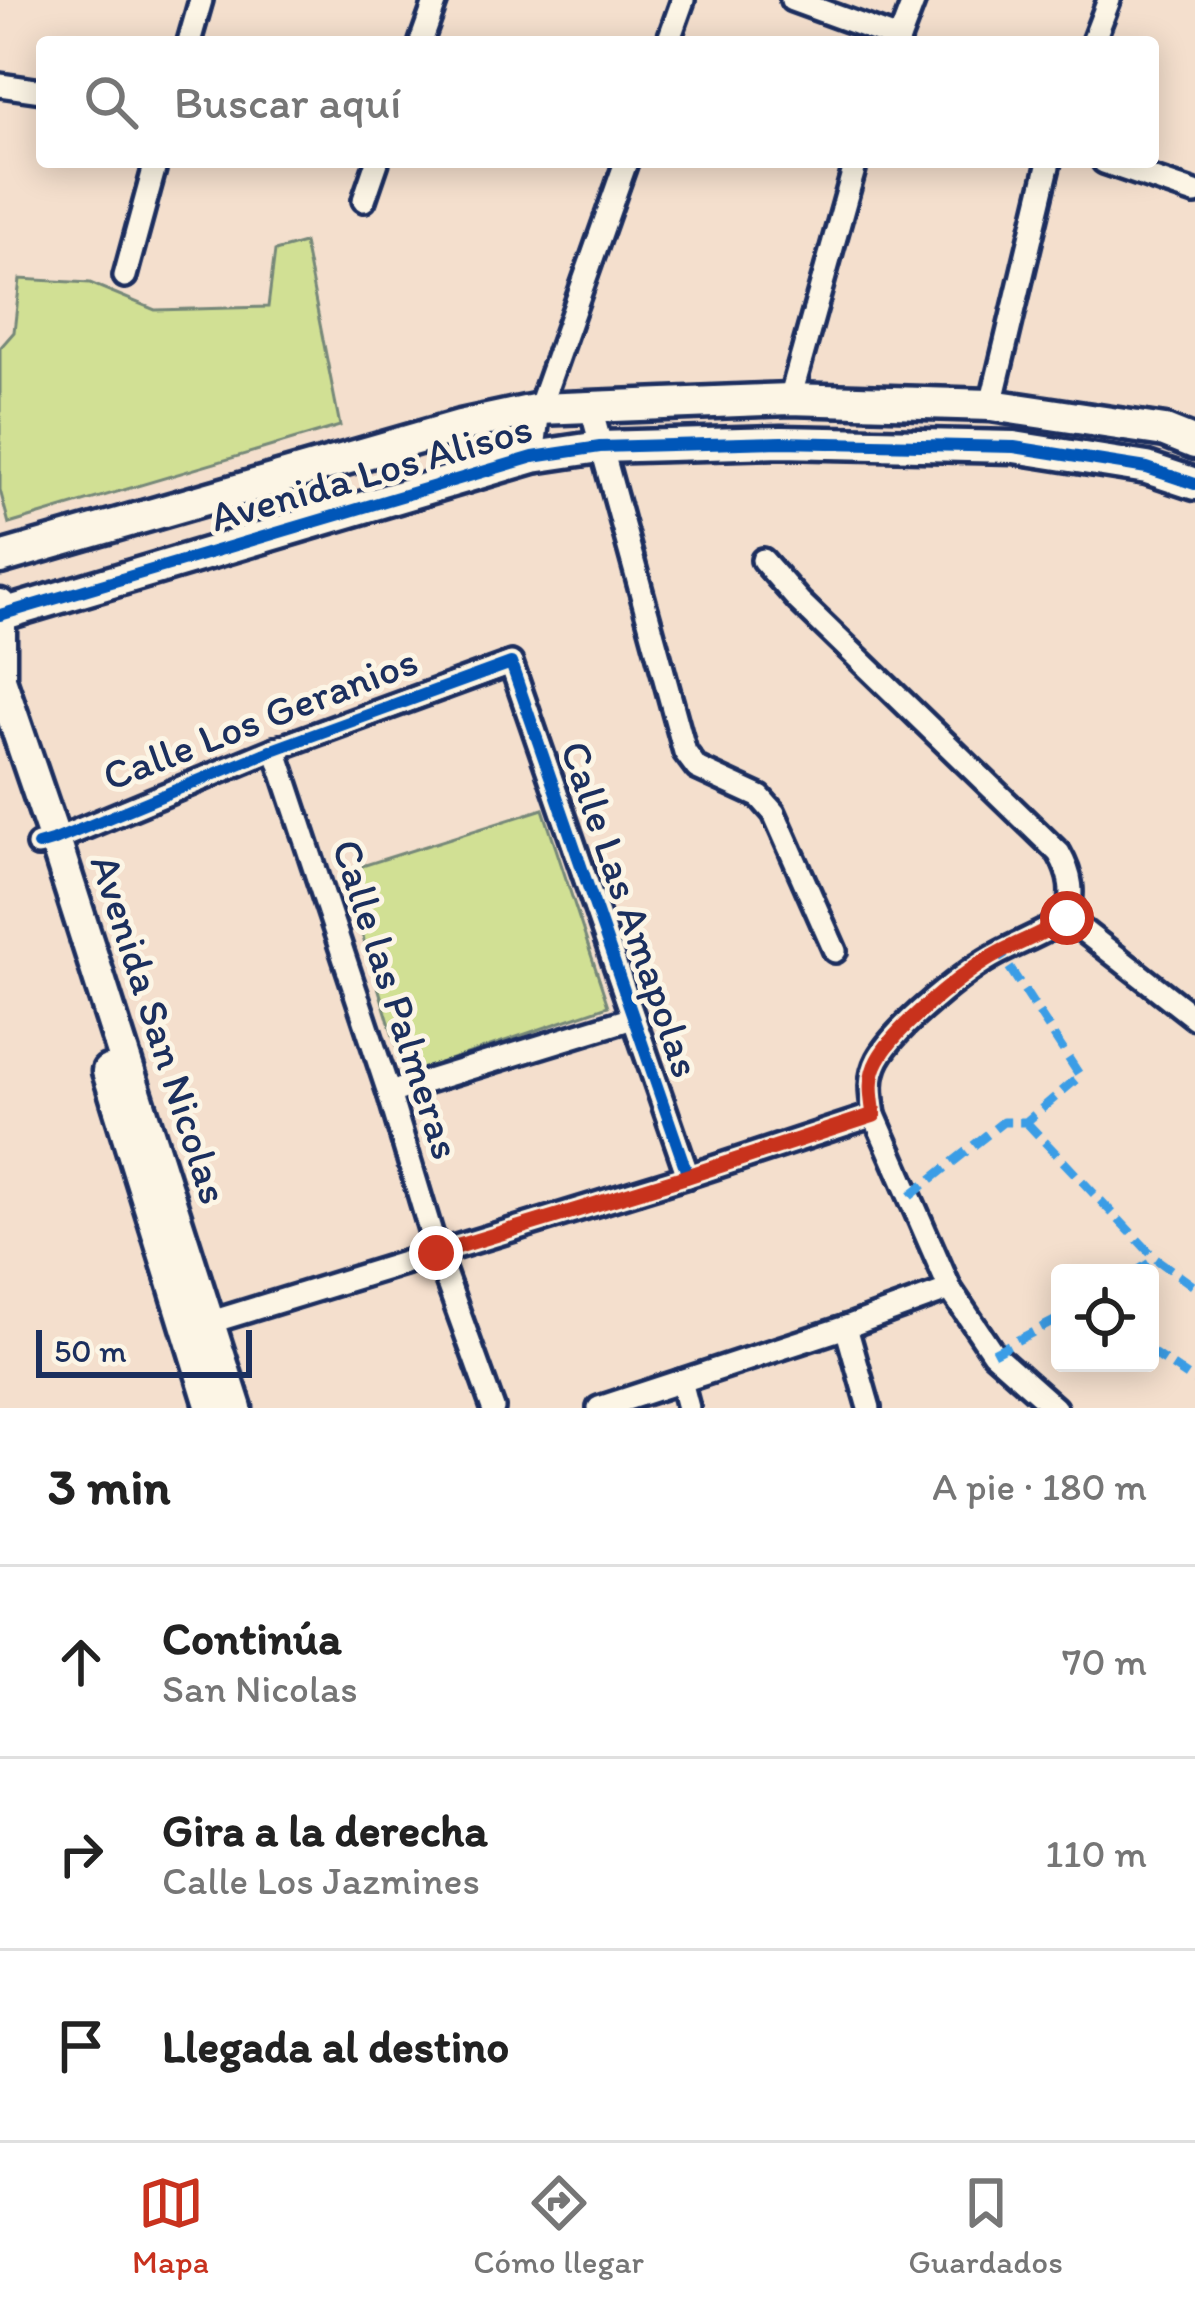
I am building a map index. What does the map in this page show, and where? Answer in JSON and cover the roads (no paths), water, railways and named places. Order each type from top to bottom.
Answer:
[{"type":"street","points":[[191,36],[201,0]]},
{"type":"street","points":[[423,36],[436,0]]},
{"type":"street","points":[[670,36],[683,0]]},
{"type":"street","points":[[792,0],[885,36]]},
{"type":"street","points":[[900,36],[914,0]]},
{"type":"street","points":[[1095,36],[1109,0]]},
{"type":"street","points":[[0,86],[36,90]]},
{"type":"street","points":[[125,276],[154,168]]},
{"type":"street","points":[[364,200],[375,168]]},
{"type":"street","points":[[533,457],[539,409],[624,168]]},
{"type":"street","points":[[790,399],[854,168]]},
{"type":"street","points":[[992,405],[1048,168]]},
{"type":"street","points":[[1122,168],[1195,193]]},
{"type":"street","name":"Avenida Los Alisos","points":[[0,558],[460,426],[539,409],[790,399],[992,405],[1165,431],[1195,442]]},
{"type":"street","points":[[590,405],[685,752],[697,768],[760,797],[774,813],[835,951]]},
{"type":"street","name":"Avenida Los Alisos","points":[[1,615],[533,457],[600,446],[781,442],[1014,447],[1147,468],[1195,484]]},
{"type":"street","points":[[763,560],[799,601],[1059,853],[1072,884],[1067,918],[960,977],[879,1058],[870,1084],[874,1115],[950,1289],[993,1353],[1055,1408]]},
{"type":"street","points":[[0,679],[11,636],[32,603]]},
{"type":"street","name":"Avenida San Nicolas","points":[[0,605],[0,679],[212,1408]]},
{"type":"street","name":"Calle Los Geranios","points":[[46,843],[275,749],[511,663]]},
{"type":"street","name":"Calle Las Amapolas","points":[[511,663],[688,1176]]},
{"type":"street","name":"Avenida San Nicolas","points":[[0,734],[46,843],[211,1322],[236,1408]]},
{"type":"street","name":"Calle las Palmeras","points":[[275,749],[389,1093],[436,1253],[493,1408]]},
{"type":"street","points":[[1067,918],[1195,1018]]},
{"type":"street","points":[[389,1093],[634,1018]]},
{"type":"street","points":[[211,1322],[874,1115]]},
{"type":"street","points":[[599,1408],[950,1289]]},
{"type":"street","points":[[846,1328],[869,1408]]},
{"type":"street","points":[[682,1381],[688,1408]]}]
